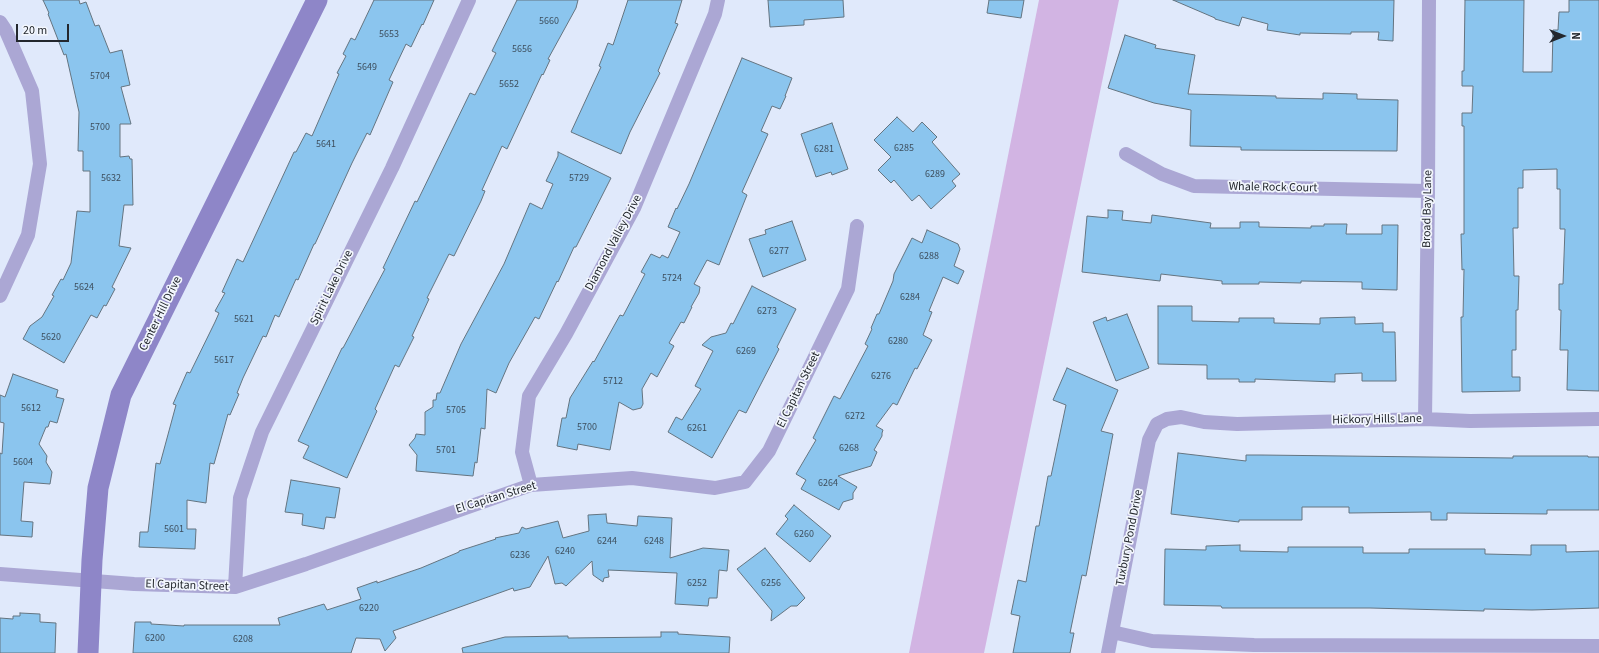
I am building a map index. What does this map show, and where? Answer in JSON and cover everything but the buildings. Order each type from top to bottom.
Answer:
[{"type":"street","name":"Center Hill Drive","points":[[88,653],[91,582],[98,488],[121,395],[317,0]]},
{"type":"street","name":"Spirit Lake Drive","points":[[234,587],[240,498],[262,432],[392,168],[469,0]]},
{"type":"street","name":"Diamond Valley Drive","points":[[531,485],[522,452],[529,396],[566,334],[634,208],[715,14],[718,0]]},
{"type":"street","name":"Broad Bay Lane","points":[[1425,419],[1429,0]]},
{"type":"street","points":[[0,22],[6,31],[32,91],[40,164],[28,235],[0,296]]},
{"type":"street","name":"Whale Rock Court","points":[[1126,154],[1162,174],[1194,186],[1428,191]]},
{"type":"street","name":"El Capitan Street","points":[[0,574],[91,582],[234,587],[306,564],[531,485],[632,478],[715,488],[745,482],[769,451],[848,289],[857,226]]},
{"type":"street","name":"Hickory Hills Lane","points":[[1157,424],[1167,419],[1181,417],[1204,422],[1237,424],[1425,419],[1470,421],[1599,419]]},
{"type":"street","name":"Tuxbury Pond Drive","points":[[1108,653],[1149,440],[1157,424]]},
{"type":"street","points":[[1112,632],[1152,641],[1254,645],[1599,646]]},
{"type":"shaded area","points":[[1039,0],[1119,0],[984,653],[909,653]]}]
